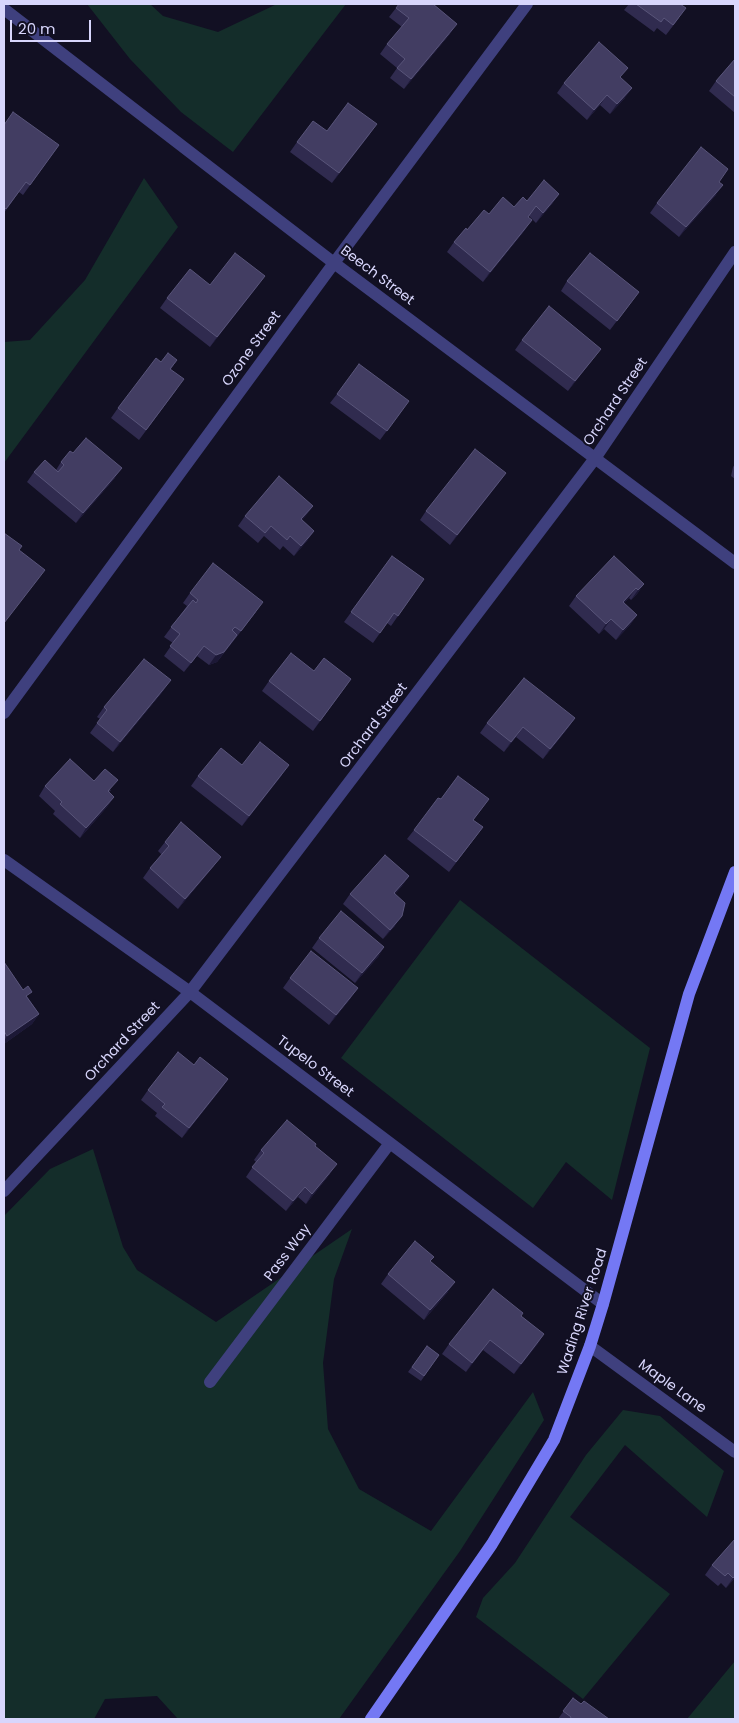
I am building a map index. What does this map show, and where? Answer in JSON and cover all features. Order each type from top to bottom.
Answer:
[{"type":"main road","name":"Wading River Road","points":[[371,1719],[492,1544],[554,1440],[590,1346],[603,1304],[689,994],[735,872]]},
{"type":"street","name":"Ozone Street","points":[[4,713],[334,262],[527,4]]},
{"type":"street","name":"Beech Street","points":[[4,9],[334,262],[735,563]]},
{"type":"street","name":"Orchard Street","points":[[4,1191],[190,992],[596,457],[735,252]]},
{"type":"street","name":"Tupelo Street","points":[[4,860],[190,992],[603,1304]]},
{"type":"street","name":"Pass Way","points":[[210,1382],[390,1143]]},
{"type":"street","name":"Maple Lane","points":[[590,1346],[735,1452]]},
{"type":"green space","points":[[87,4],[150,4],[163,16],[218,32],[277,4],[346,4],[233,152],[181,112],[130,59]]},
{"type":"green space","points":[[144,178],[178,227],[4,463],[4,342],[30,340],[85,280]]},
{"type":"green space","points":[[460,900],[650,1048],[612,1200],[566,1162],[533,1208],[341,1058]]},
{"type":"green space","points":[[93,1149],[123,1247],[137,1270],[216,1322],[352,1229],[334,1279],[323,1363],[328,1429],[359,1489],[431,1531],[533,1392],[544,1420],[460,1551],[339,1719],[178,1719],[157,1696],[105,1699],[94,1719],[4,1719],[4,1216],[50,1169]]},
{"type":"green space","points":[[623,1410],[660,1416],[724,1471],[707,1517],[625,1445],[570,1517],[670,1594],[583,1699],[476,1617],[483,1598],[515,1563],[586,1455]]},
{"type":"green space","points":[[735,1661],[735,1719],[687,1719]]},
{"type":"building","points":[[399,4],[433,4],[457,24],[411,79],[397,68],[405,59],[387,44],[409,18],[396,8]]},
{"type":"building","points":[[636,4],[680,4],[686,8],[673,25],[664,18],[661,22]]},
{"type":"building","points":[[599,42],[628,68],[620,77],[632,88],[617,104],[607,95],[594,110],[564,83]]},
{"type":"building","points":[[735,59],[735,97],[716,81]]},
{"type":"building","points":[[348,103],[377,124],[339,173],[297,142],[313,121],[327,131]]},
{"type":"building","points":[[13,112],[59,145],[30,185],[26,182],[6,209],[4,207],[4,125]]},
{"type":"building","points":[[701,147],[728,169],[719,182],[723,185],[686,227],[657,203]]},
{"type":"building","points":[[544,180],[559,194],[543,213],[536,206],[528,217],[532,220],[490,272],[454,242],[484,210],[489,214],[503,197],[514,207],[523,197],[527,201]]},
{"type":"building","points":[[235,253],[265,276],[217,337],[167,298],[190,269],[210,285]]},
{"type":"building","points":[[590,253],[639,292],[617,321],[567,281]]},
{"type":"building","points":[[549,306],[601,349],[575,381],[522,340]]},
{"type":"building","points":[[168,353],[177,360],[170,369],[184,379],[146,430],[118,408],[156,358],[161,362]]},
{"type":"building","points":[[359,364],[409,401],[387,431],[337,394]]},
{"type":"building","points":[[86,438],[122,468],[83,513],[34,472],[45,460],[58,472],[64,465],[61,462],[70,451],[73,453]]},
{"type":"building","points":[[475,449],[506,473],[457,535],[426,511]]},
{"type":"building","points":[[279,476],[313,506],[301,519],[314,531],[301,546],[290,536],[287,540],[271,526],[265,533],[245,516]]},
{"type":"building","points":[[4,533],[22,546],[19,550],[45,570],[4,623]]},
{"type":"building","points":[[392,556],[424,579],[398,616],[394,613],[380,633],[351,612]]},
{"type":"building","points":[[614,556],[644,584],[638,590],[636,588],[623,602],[637,615],[623,630],[611,619],[606,624],[576,596]]},
{"type":"building","points":[[213,563],[263,602],[241,631],[235,627],[232,630],[237,635],[224,652],[216,655],[204,646],[191,663],[170,646],[180,634],[171,627],[193,600],[196,603],[198,600],[190,593]]},
{"type":"building","points":[[291,653],[314,671],[324,658],[351,679],[320,721],[269,681]]},
{"type":"building","points":[[144,659],[171,680],[120,742],[97,723],[107,710],[104,707]]},
{"type":"building","points":[[524,678],[575,718],[550,749],[523,727],[511,742],[487,723]]},
{"type":"building","points":[[260,742],[289,765],[249,816],[198,776],[221,748],[242,765]]},
{"type":"building","points":[[70,759],[94,781],[105,769],[118,780],[108,791],[114,797],[86,828],[60,804],[62,802],[45,786]]},
{"type":"building","points":[[458,776],[489,799],[473,820],[483,827],[456,862],[414,830],[438,798],[441,799]]},
{"type":"building","points":[[181,822],[221,857],[185,899],[150,868],[169,846],[165,842]]},
{"type":"building","points":[[385,855],[409,876],[394,893],[405,903],[402,916],[390,930],[350,894]]},
{"type":"building","points":[[341,911],[384,947],[362,973],[319,938]]},
{"type":"building","points":[[311,951],[358,988],[336,1015],[290,978]]},
{"type":"building","points":[[4,962],[23,990],[28,986],[32,992],[26,996],[39,1014],[7,1036],[4,1031]]},
{"type":"building","points":[[178,1052],[194,1065],[200,1057],[228,1079],[189,1128],[162,1107],[165,1104],[148,1090]]},
{"type":"building","points":[[287,1120],[337,1164],[312,1194],[305,1187],[293,1201],[252,1167],[264,1153],[261,1150]]},
{"type":"building","points":[[415,1241],[434,1257],[430,1261],[455,1282],[430,1310],[388,1274]]},
{"type":"building","points":[[493,1289],[523,1313],[521,1316],[544,1334],[521,1364],[490,1340],[472,1363],[449,1344]]},
{"type":"building","points":[[427,1346],[439,1355],[424,1376],[412,1367]]},
{"type":"building","points":[[735,1539],[735,1576],[733,1578],[728,1573],[725,1576],[712,1565]]},
{"type":"building","points":[[573,1698],[581,1704],[584,1701],[609,1719],[570,1719],[571,1717],[563,1711]]}]
